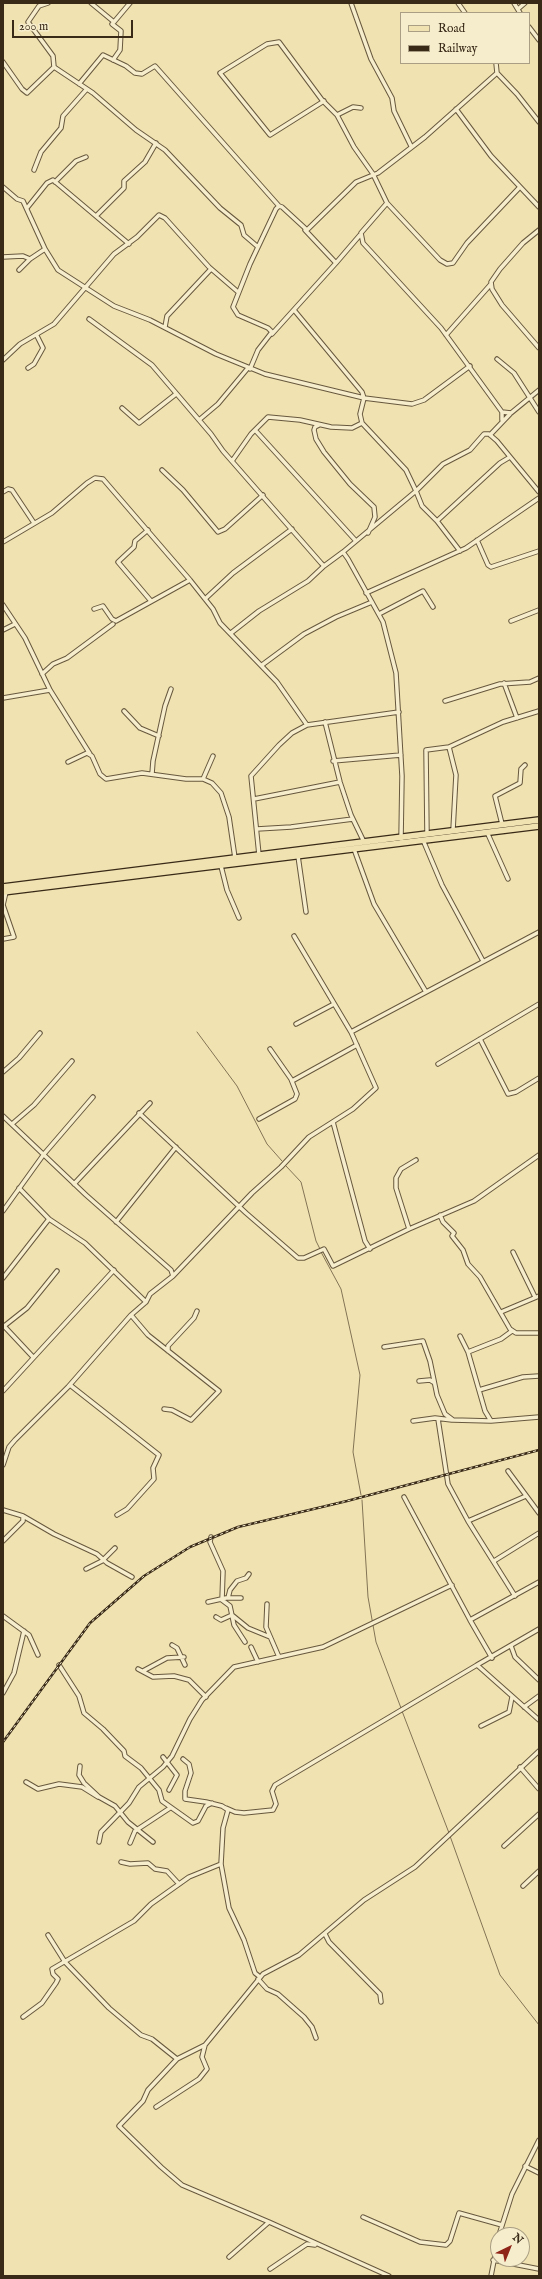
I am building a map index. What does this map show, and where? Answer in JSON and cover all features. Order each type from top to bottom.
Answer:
[{"type":"main road","points":[[4,890],[221,866],[354,849],[427,834],[539,820]]},
{"type":"main road","points":[[4,890],[364,842],[422,840],[539,826]]},
{"type":"street","points":[[48,3],[39,6],[28,22],[53,56],[54,67]]},
{"type":"street","points":[[91,3],[114,22],[112,24],[121,31],[120,50],[113,60]]},
{"type":"street","points":[[114,22],[130,3]]},
{"type":"street","points":[[351,3],[371,59],[392,98],[394,111],[411,146]]},
{"type":"street","points":[[458,3],[463,12]]},
{"type":"street","points":[[514,3],[519,11],[525,3]]},
{"type":"street","points":[[530,28],[539,40]]},
{"type":"street","points":[[324,101],[270,135],[220,72],[267,44],[279,42],[324,101],[337,115],[354,147],[373,174],[387,203],[440,260],[451,264],[467,243],[519,188]]},
{"type":"street","points":[[79,84],[103,55],[135,73],[142,74],[155,66],[279,206],[286,210],[336,263]]},
{"type":"street","points":[[3,62],[22,89],[27,93],[54,67]]},
{"type":"street","points":[[496,64],[496,73],[517,94],[539,122]]},
{"type":"street","points":[[54,67],[102,101],[136,130],[165,150],[220,208],[241,225],[244,235],[258,247]]},
{"type":"street","points":[[305,230],[307,230],[356,182],[378,173],[411,146],[425,137],[496,73]]},
{"type":"street","points":[[34,170],[41,152],[61,128],[63,116],[86,90]]},
{"type":"street","points":[[337,115],[353,107],[361,108]]},
{"type":"street","points":[[456,109],[483,147],[519,188],[539,207]]},
{"type":"street","points":[[96,216],[124,188],[124,181],[145,162],[156,143]]},
{"type":"street","points":[[55,182],[76,161],[86,157]]},
{"type":"street","points":[[27,208],[47,183],[53,180],[129,244]]},
{"type":"street","points":[[3,187],[16,199],[23,201],[45,249],[58,270],[114,306],[165,327],[216,354],[264,374],[364,398],[412,404],[424,400],[470,366]]},
{"type":"street","points":[[199,420],[218,404],[249,368],[258,350],[336,263],[387,203]]},
{"type":"street","points":[[272,335],[268,328],[238,315],[234,311],[233,304],[270,219],[279,206]]},
{"type":"street","points":[[3,360],[20,344],[37,336],[54,324],[114,254],[129,244],[162,215],[211,269],[238,292]]},
{"type":"street","points":[[446,335],[491,284],[492,279],[500,269],[539,230]]},
{"type":"street","points":[[360,235],[362,243],[446,335],[470,366],[502,412],[502,420]]},
{"type":"street","points":[[19,270],[30,259],[45,249]]},
{"type":"street","points":[[3,257],[24,256],[30,259]]},
{"type":"street","points":[[165,327],[167,316],[211,269]]},
{"type":"street","points":[[491,284],[502,305],[539,348]]},
{"type":"street","points":[[294,310],[362,392],[364,398],[360,414],[362,423],[406,470],[422,506],[437,521],[460,551]]},
{"type":"street","points":[[88,319],[138,353],[152,365],[232,461],[324,566]]},
{"type":"street","points":[[28,368],[34,364],[43,348],[37,336]]},
{"type":"street","points":[[497,359],[514,372],[529,399],[539,412]]},
{"type":"street","points":[[490,435],[502,420],[539,390]]},
{"type":"street","points":[[122,408],[139,423],[176,394]]},
{"type":"street","points":[[357,396],[362,405]]},
{"type":"street","points":[[502,412],[511,413]]},
{"type":"street","points":[[232,461],[255,430],[268,417],[300,420],[319,425],[350,428],[362,423]]},
{"type":"street","points":[[319,425],[314,428],[316,439],[326,456],[350,484],[374,507],[376,514],[368,533]]},
{"type":"street","points":[[255,430],[356,541]]},
{"type":"street","points":[[231,633],[259,611],[308,581],[324,566],[368,533],[416,491],[443,464],[470,450],[483,435],[490,435],[539,492]]},
{"type":"street","points":[[437,521],[500,463],[510,457]]},
{"type":"street","points":[[162,470],[183,490],[218,532],[225,529],[263,495]]},
{"type":"street","points":[[3,542],[64,503],[87,483],[101,478],[148,530],[190,580],[214,610],[220,623],[262,665],[290,698],[307,725]]},
{"type":"street","points":[[3,492],[8,489],[12,490],[34,523]]},
{"type":"street","points":[[366,593],[460,551],[539,498]]},
{"type":"street","points":[[205,599],[233,573],[292,529]]},
{"type":"street","points":[[148,530],[135,541],[134,547],[118,562],[151,601]]},
{"type":"street","points":[[478,540],[488,565],[491,567],[539,551]]},
{"type":"street","points":[[343,552],[386,629],[396,673],[401,755],[401,840]]},
{"type":"street","points":[[94,609],[103,606],[112,619],[116,621],[190,580]]},
{"type":"street","points":[[378,614],[423,591],[432,607]]},
{"type":"street","points":[[262,665],[304,634],[336,617],[372,602]]},
{"type":"street","points":[[3,605],[25,638],[50,690],[90,754],[100,774],[106,779],[133,774],[152,774],[186,780],[203,779],[212,783],[221,793],[229,817],[235,858]]},
{"type":"street","points":[[511,621],[539,610]]},
{"type":"street","points":[[3,630],[15,624]]},
{"type":"street","points":[[42,674],[53,664],[67,658],[113,624]]},
{"type":"street","points":[[445,701],[504,683],[530,682],[539,678]]},
{"type":"street","points":[[504,683],[517,718]]},
{"type":"street","points":[[152,774],[153,761],[164,706],[171,689]]},
{"type":"street","points":[[3,698],[50,690]]},
{"type":"street","points":[[124,711],[140,728],[159,736]]},
{"type":"street","points":[[427,834],[425,752],[428,750],[449,747],[517,718],[539,711]]},
{"type":"street","points":[[259,855],[251,776],[253,772],[292,733],[307,725],[399,712]]},
{"type":"street","points":[[325,722],[333,761],[353,819],[364,842]]},
{"type":"street","points":[[449,747],[456,775],[453,830]]},
{"type":"street","points":[[68,762],[85,753],[90,754]]},
{"type":"street","points":[[333,761],[401,755]]},
{"type":"street","points":[[203,779],[213,756]]},
{"type":"street","points":[[502,824],[495,796],[520,783],[521,769],[525,765]]},
{"type":"street","points":[[254,799],[340,782]]},
{"type":"street","points":[[257,829],[291,827],[353,819]]},
{"type":"street","points":[[487,832],[508,879]]},
{"type":"street","points":[[422,840],[442,885],[482,961]]},
{"type":"street","points":[[354,849],[374,904],[426,992]]},
{"type":"street","points":[[298,856],[306,912]]},
{"type":"street","points":[[221,866],[227,890],[239,918]]},
{"type":"street","points":[[3,939],[14,937],[3,905],[4,890]]},
{"type":"street","points":[[350,1032],[539,932]]},
{"type":"street","points":[[3,1465],[7,1453],[15,1440],[70,1385],[131,1315],[146,1302],[150,1294],[173,1276],[239,1206],[309,1137],[353,1109],[376,1088],[358,1045],[294,936]]},
{"type":"street","points":[[296,1024],[334,1004]]},
{"type":"street","points":[[438,1064],[539,1004]]},
{"type":"street","points":[[3,1072],[19,1058],[40,1033]]},
{"type":"street","points":[[480,1040],[508,1094],[516,1092],[539,1078]]},
{"type":"street","points":[[291,1079],[292,1081],[358,1045]]},
{"type":"street","points":[[259,1119],[295,1099],[297,1094],[291,1079],[270,1049]]},
{"type":"street","points":[[12,1124],[34,1105],[72,1061]]},
{"type":"street","points":[[3,1211],[44,1154],[93,1097]]},
{"type":"street","points":[[74,1184],[150,1103]]},
{"type":"street","points":[[139,1113],[239,1206],[298,1258],[304,1258],[324,1249],[333,1266],[408,1229],[440,1215],[447,1214],[474,1201],[539,1155]]},
{"type":"street","points":[[3,1116],[74,1184],[171,1270],[173,1276]]},
{"type":"street","points":[[333,1122],[365,1241],[370,1249]]},
{"type":"street","points":[[116,1222],[176,1147]]},
{"type":"street","points":[[408,1229],[396,1188],[396,1178],[399,1171],[416,1160]]},
{"type":"street","points":[[19,1188],[49,1219],[72,1233],[114,1270],[146,1302]]},
{"type":"street","points":[[440,1215],[443,1222],[454,1233],[452,1236],[463,1250],[468,1264],[480,1277],[512,1331],[516,1333],[539,1333]]},
{"type":"street","points":[[3,1278],[49,1219]]},
{"type":"street","points":[[513,1252],[535,1297]]},
{"type":"street","points":[[3,1391],[114,1270]]},
{"type":"street","points":[[33,1357],[3,1326],[27,1308],[56,1271]]},
{"type":"street","points":[[501,1312],[539,1296]]},
{"type":"street","points":[[168,1351],[168,1346],[194,1318],[196,1311]]},
{"type":"street","points":[[131,1315],[141,1329],[219,1392],[190,1420],[172,1410],[164,1409]]},
{"type":"street","points":[[468,1352],[501,1339],[512,1331]]},
{"type":"street","points":[[460,1336],[468,1352],[485,1410],[491,1421]]},
{"type":"street","points":[[384,1347],[423,1341],[430,1361],[433,1382],[442,1410],[453,1420]]},
{"type":"street","points":[[479,1390],[523,1377],[539,1376]]},
{"type":"street","points":[[419,1381],[430,1380],[433,1382]]},
{"type":"street","points":[[70,1385],[159,1456],[153,1468],[154,1479],[127,1509],[117,1515]]},
{"type":"street","points":[[413,1421],[435,1418],[491,1421],[539,1417]]},
{"type":"street","points":[[438,1419],[448,1484],[468,1522],[515,1596]]},
{"type":"street","points":[[508,1471],[539,1513]]},
{"type":"street","points":[[404,1496],[492,1658]]},
{"type":"street","points":[[468,1522],[526,1496]]},
{"type":"street","points":[[3,1510],[23,1516],[54,1534],[80,1545],[132,1577]]},
{"type":"street","points":[[3,1541],[23,1521],[23,1516]]},
{"type":"street","points":[[494,1561],[539,1533]]},
{"type":"street","points":[[211,1537],[210,1542],[223,1571],[222,1600]]},
{"type":"street","points":[[86,1569],[104,1560],[115,1548]]},
{"type":"street","points":[[228,1598],[230,1590],[238,1581],[246,1578],[249,1574]]},
{"type":"street","points":[[470,1620],[539,1582]]},
{"type":"street","points":[[99,1842],[101,1832],[121,1811],[139,1787],[166,1763],[181,1741],[190,1719],[206,1697],[234,1667],[323,1647],[452,1585]]},
{"type":"street","points":[[208,1602],[228,1598],[241,1598]]},
{"type":"street","points":[[222,1600],[230,1606],[234,1624],[245,1642]]},
{"type":"street","points":[[267,1604],[265,1619],[270,1637],[279,1657]]},
{"type":"street","points":[[216,1617],[221,1620],[232,1615]]},
{"type":"street","points":[[232,1615],[248,1628],[270,1637]]},
{"type":"street","points":[[3,1616],[29,1635],[38,1655]]},
{"type":"street","points":[[183,1759],[189,1764],[191,1773],[185,1791],[185,1799],[212,1803],[235,1812],[244,1813],[273,1810],[276,1804],[272,1791],[275,1785],[539,1629]]},
{"type":"street","points":[[3,1693],[14,1673],[24,1631]]},
{"type":"street","points":[[172,1645],[182,1657],[184,1665]]},
{"type":"street","points":[[511,1646],[515,1657],[539,1680]]},
{"type":"street","points":[[251,1647],[258,1662]]},
{"type":"street","points":[[143,1671],[167,1658],[182,1657]]},
{"type":"street","points":[[59,1665],[79,1696],[84,1713],[103,1729],[124,1751],[125,1756],[138,1765],[159,1790],[162,1801],[193,1823],[198,1822],[206,1806],[212,1803]]},
{"type":"street","points":[[477,1665],[539,1720]]},
{"type":"street","points":[[138,1669],[153,1677],[168,1676],[189,1680],[206,1697]]},
{"type":"street","points":[[481,1726],[509,1712],[512,1696]]},
{"type":"street","points":[[524,1707],[539,1696]]},
{"type":"street","points":[[156,2107],[182,2089],[198,2081],[206,2071],[207,2065],[202,2057],[205,2046],[259,1978],[295,1957],[325,1934],[364,1900],[415,1867],[451,1831],[539,1751]]},
{"type":"street","points":[[163,1757],[166,1763],[177,1775],[169,1790]]},
{"type":"street","points":[[80,1766],[81,1779],[99,1797]]},
{"type":"street","points":[[520,1767],[539,1788]]},
{"type":"street","points":[[26,1782],[34,1788],[43,1789],[59,1784],[82,1787],[121,1811],[123,1817],[153,1842]]},
{"type":"street","points":[[130,1843],[138,1830],[170,1808]]},
{"type":"street","points":[[226,1808],[228,1810],[223,1828],[221,1864],[229,1908],[244,1940],[255,1973],[304,2017],[312,2027],[316,2038]]},
{"type":"street","points":[[504,1846],[539,1814]]},
{"type":"street","points":[[121,1862],[130,1864],[148,1863],[156,1869],[167,1871],[179,1884]]},
{"type":"street","points":[[23,2017],[42,2003],[56,1983],[58,1979],[53,1974],[52,1969],[134,1921],[151,1904],[189,1877],[221,1864]]},
{"type":"street","points":[[523,1886],[539,1871]]},
{"type":"street","points":[[325,1934],[329,1942],[380,1994],[381,2002]]},
{"type":"street","points":[[48,1935],[65,1962],[109,2008],[140,2035],[152,2039],[177,2059]]},
{"type":"street","points":[[205,2046],[177,2059],[148,2090],[143,2101],[119,2126],[161,2167],[182,2185],[269,2222],[316,2245],[388,2276]]},
{"type":"street","points":[[363,2217],[420,2242],[446,2245],[450,2241],[459,2213],[502,2225],[512,2194],[539,2140]]},
{"type":"street","points":[[526,2166],[539,2173]]},
{"type":"street","points":[[229,2257],[269,2222]]},
{"type":"street","points":[[270,2269],[307,2244],[316,2245]]},
{"type":"street","points":[[529,2267],[539,2269]]},
{"type":"waterway","points":[[197,1032],[237,1086],[267,1144],[282,1161]]},
{"type":"waterway","points":[[286,1166],[301,1182],[316,1241],[320,1249]]},
{"type":"waterway","points":[[321,1252],[341,1289],[360,1375],[353,1452],[361,1495]]},
{"type":"waterway","points":[[362,1500],[368,1597],[376,1642],[401,1708]]},
{"type":"waterway","points":[[402,1711],[449,1833]]},
{"type":"waterway","points":[[450,1836],[500,1975],[539,2025]]},
{"type":"railway","points":[[3,1742],[90,1623],[144,1576],[190,1547],[238,1527],[347,1501],[539,1450]]}]
